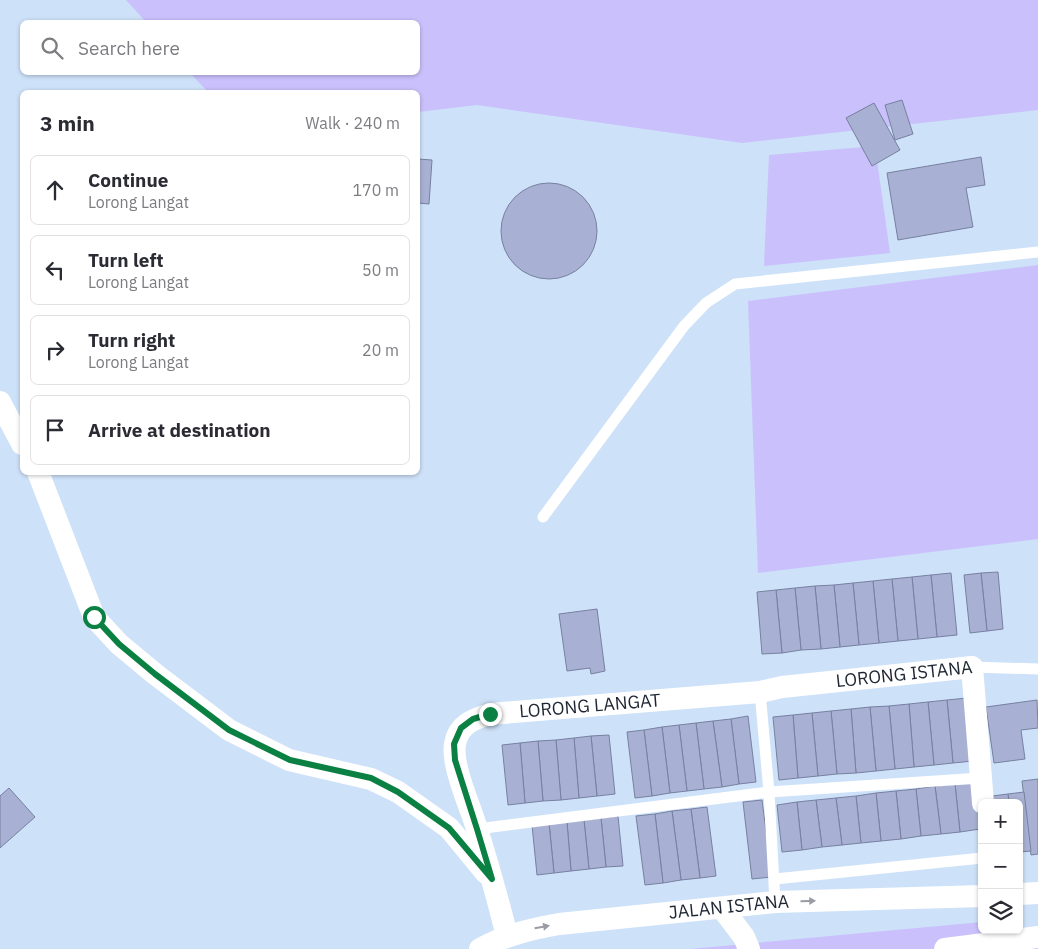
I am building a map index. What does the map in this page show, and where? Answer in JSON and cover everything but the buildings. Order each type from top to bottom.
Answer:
[{"type":"street","points":[[0,402],[20,440]]},
{"type":"street","name":"LORONG LANGAT","points":[[39,475],[94,617],[119,644],[229,730],[290,760],[371,778],[398,792],[449,828],[492,879]]},
{"type":"street","name":"LORONG ISTANA","points":[[760,692],[972,667],[983,799]]},
{"type":"street","name":"LORONG LANGAT","points":[[507,936],[492,879],[455,760],[454,744],[461,728],[473,719],[490,714],[760,692]]},
{"type":"street","points":[[1023,894],[1038,893]]},
{"type":"street","name":"JALAN ISTANA","points":[[480,949],[507,936],[529,929],[559,924],[775,902],[978,896]]},
{"type":"street","points":[[722,908],[744,937],[749,949]]},
{"type":"street","points":[[945,949],[1038,937]]},
{"type":"street","points":[[472,949],[480,949]]},
{"type":"lane","points":[[543,517],[684,326],[706,303],[735,284],[1038,252]]},
{"type":"lane","points":[[972,667],[1038,669]]},
{"type":"lane","points":[[760,692],[769,792],[775,902]]},
{"type":"lane","points":[[477,829],[769,792],[981,778]]},
{"type":"lane","points":[[775,879],[978,858]]},
{"type":"shaded area","points":[[126,0],[1038,0],[1038,110],[742,143],[477,105],[420,112],[420,90],[206,90],[192,75],[420,75],[420,20],[144,20]]},
{"type":"shaded area","points":[[875,146],[890,253],[764,266],[769,155]]},
{"type":"shaded area","points":[[1038,265],[1038,539],[758,573],[748,301]]},
{"type":"shaded area","points":[[978,922],[978,934],[1023,934],[1023,930],[1038,940],[1038,949],[690,949]]},
{"type":"route","points":[[94,617],[119,644],[188,700],[229,730],[290,760],[371,778],[398,792],[449,828],[492,879],[455,760],[454,744],[461,728],[473,719],[490,714]]}]
